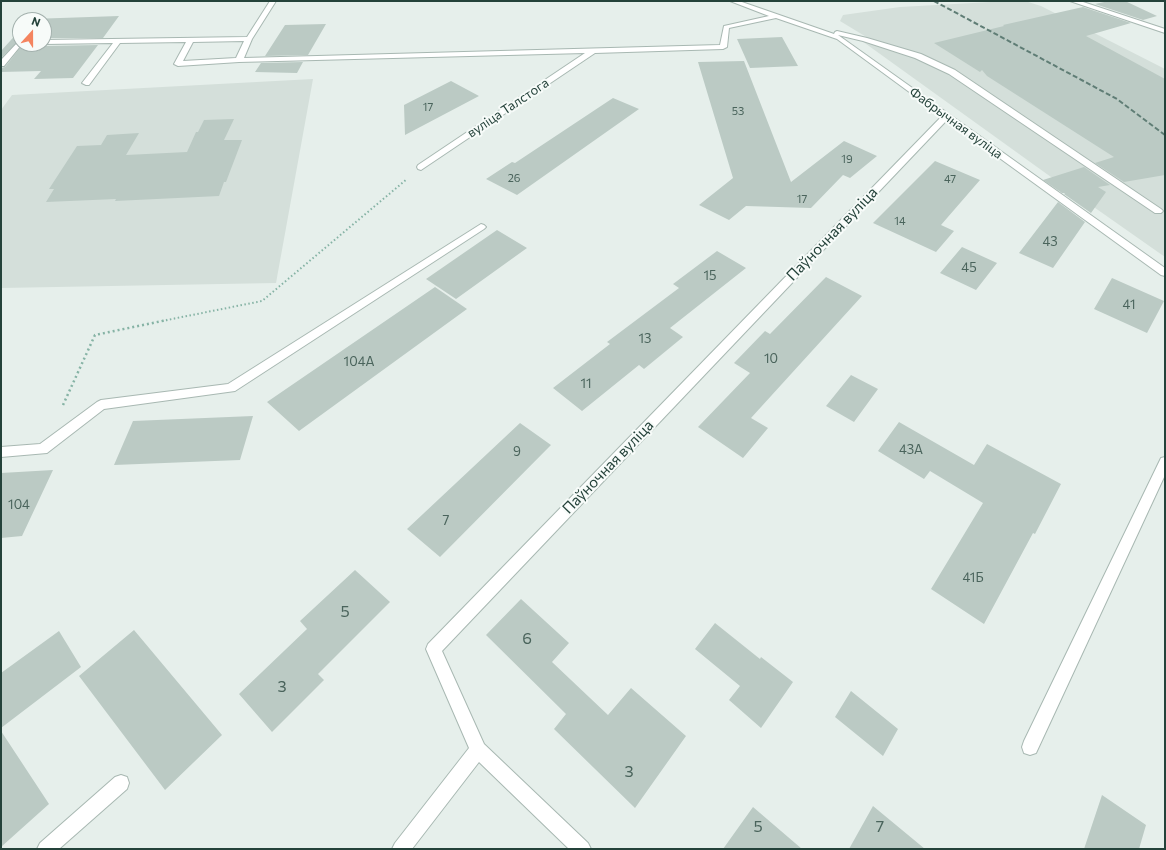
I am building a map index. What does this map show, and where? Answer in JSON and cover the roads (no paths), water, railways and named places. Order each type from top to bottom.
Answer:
[{"type":"street","points":[[239,60],[249,39],[273,1]]},
{"type":"street","name":"Фабрычная вуліца","points":[[733,1],[839,38],[1165,274]]},
{"type":"street","points":[[1073,1],[1165,31]]},
{"type":"street","points":[[191,40],[178,64],[239,60],[723,47],[726,26],[777,16]]},
{"type":"street","points":[[806,26],[865,39],[911,53],[952,72],[1158,211]]},
{"type":"street","points":[[52,42],[249,39]]},
{"type":"street","points":[[86,83],[118,41]]},
{"type":"street","name":"вуліца Талстога","points":[[421,167],[594,50]]},
{"type":"street","points":[[1,64],[12,52]]},
{"type":"street","name":"Паўночная вуліца","points":[[478,750],[433,649],[946,116]]},
{"type":"street","points":[[1,452],[43,449],[101,405],[231,388],[481,227]]},
{"type":"street","points":[[1030,747],[1165,462]]},
{"type":"street","points":[[401,849],[478,750],[582,849]]},
{"type":"street","points":[[46,849],[121,783]]},
{"type":"railway","points":[[934,1],[1117,99],[1165,135]]}]
